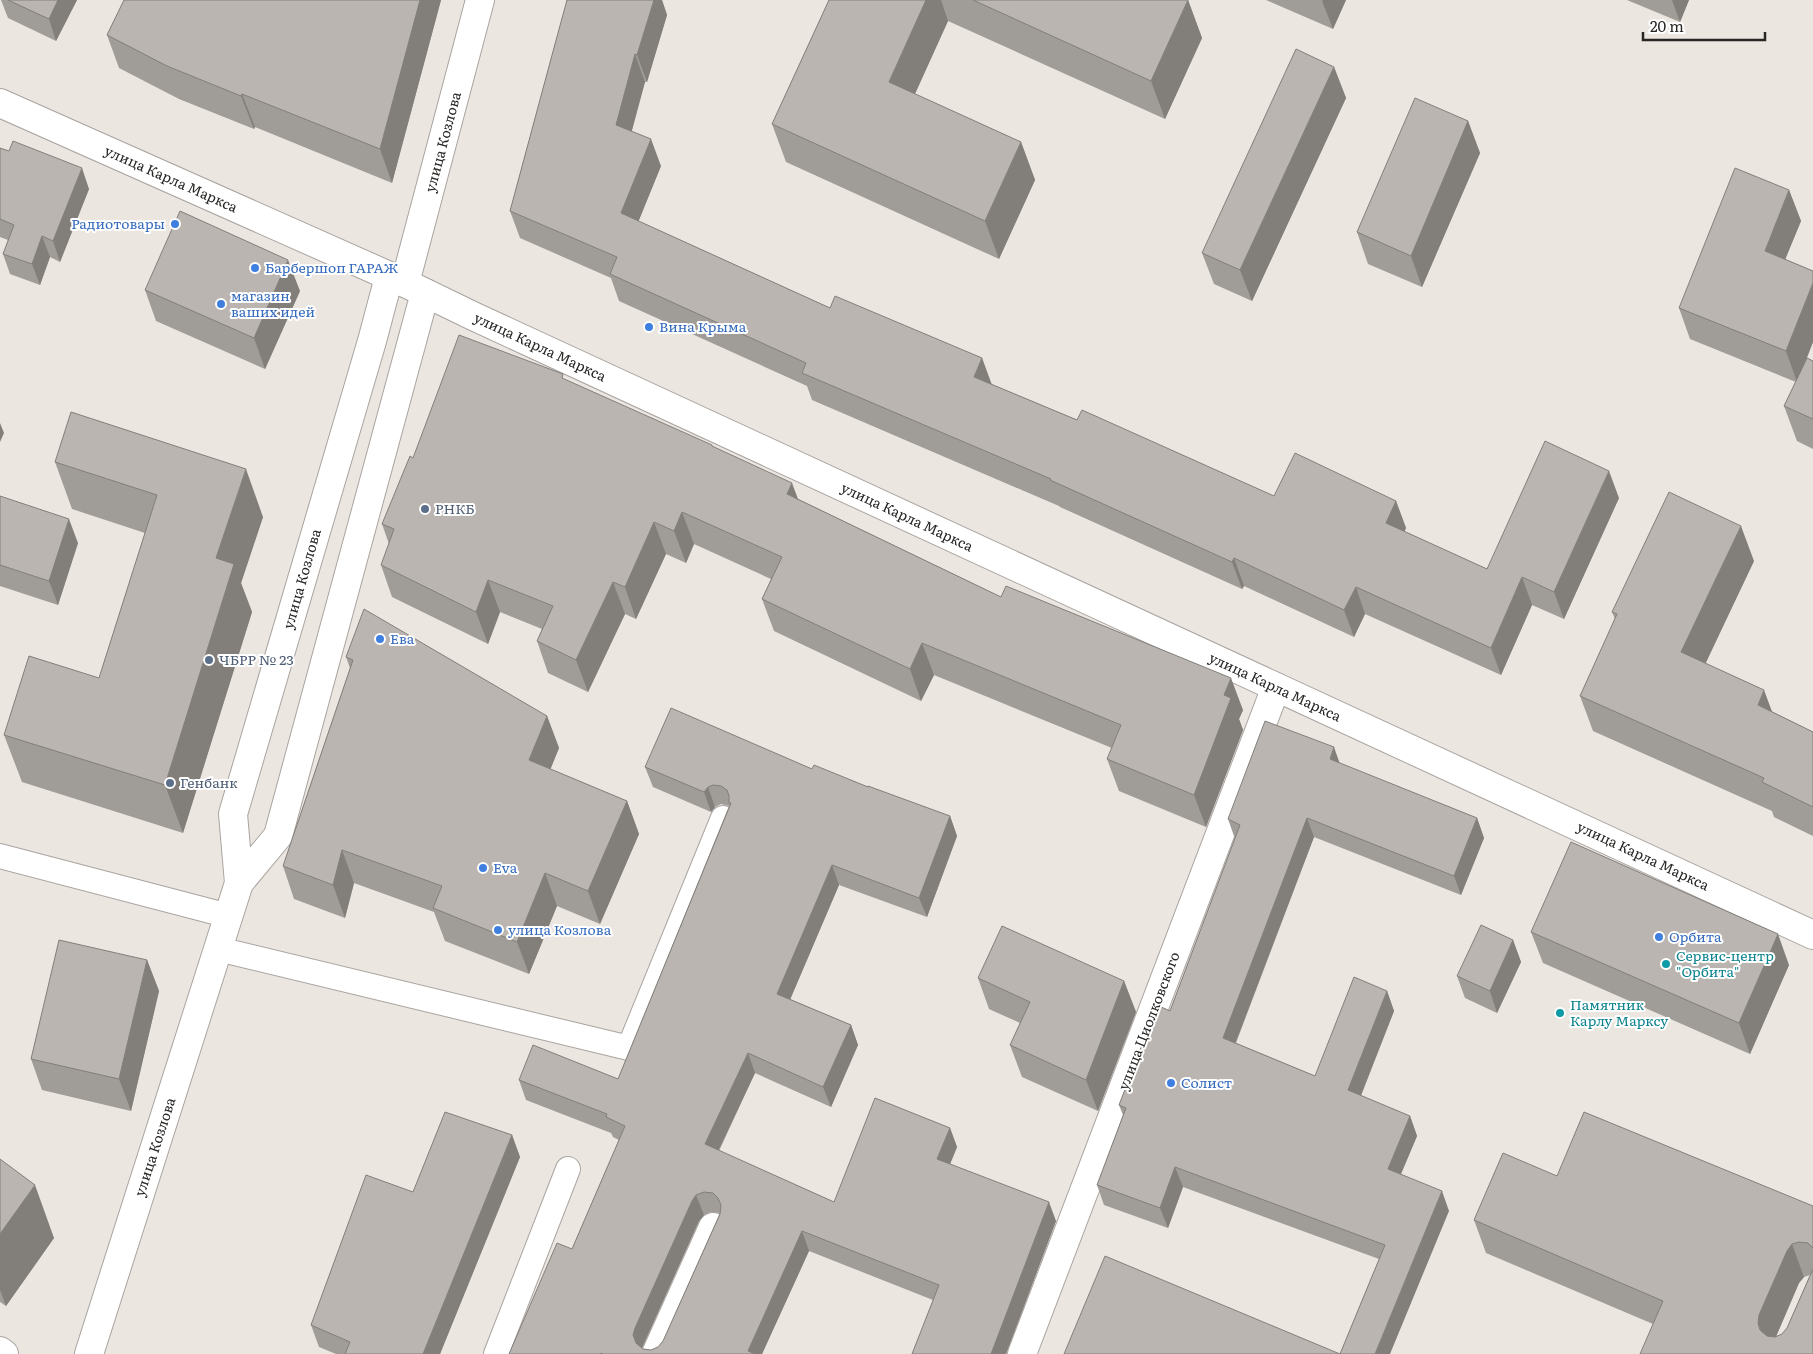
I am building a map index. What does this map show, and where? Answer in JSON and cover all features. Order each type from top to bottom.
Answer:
[{"type":"street","name":"улица Козлова","points":[[239,883],[278,836],[407,284],[480,0]]},
{"type":"street","name":"улица Карла Маркса","points":[[2,108],[407,284],[1813,935]]},
{"type":"street","name":"улица Козлова","points":[[89,1354],[239,883],[232,814],[372,341],[407,284]]},
{"type":"street","name":"улица Циолковского","points":[[1022,1354],[1276,687]]},
{"type":"street","points":[[656,1354],[713,1227]]},
{"type":"street","points":[[0,1351],[4,1354]]},
{"type":"lane","points":[[218,949],[628,1048],[723,818]]},
{"type":"lane","points":[[0,856],[229,916]]},
{"type":"lane","points":[[496,1354],[568,1168]]},
{"type":"building","points":[[8,0],[58,0],[49,19]]},
{"type":"building","points":[[124,0],[420,0],[380,149],[167,66],[107,35]]},
{"type":"building","points":[[567,0],[654,0],[637,55],[635,54],[616,125],[651,139],[621,213],[830,308],[835,296],[982,358],[974,377],[1077,420],[1082,410],[1274,496],[1295,453],[1396,501],[1386,523],[1487,569],[1545,441],[1609,471],[1554,592],[1522,577],[1491,648],[1356,587],[1344,610],[1234,558],[1232,562],[1051,479],[802,373],[806,363],[610,274],[617,257],[510,211]]},
{"type":"building","points":[[829,0],[926,0],[889,82],[1021,142],[985,221],[772,124]]},
{"type":"building","points":[[973,0],[1188,0],[1151,81]]},
{"type":"building","points":[[1296,49],[1334,67],[1240,270],[1202,253]]},
{"type":"building","points":[[1415,98],[1468,121],[1411,256],[1357,232]]},
{"type":"building","points":[[13,141],[82,168],[53,241],[42,236],[32,264],[3,254],[14,225],[0,219],[0,148],[9,151]]},
{"type":"building","points":[[1735,168],[1789,190],[1765,251],[1813,271],[1813,283],[1786,351],[1679,308]]},
{"type":"building","points":[[180,211],[288,260],[254,338],[145,290]]},
{"type":"building","points":[[459,335],[563,374],[562,378],[792,483],[787,494],[1001,597],[1006,586],[1231,678],[1224,695],[1231,698],[1194,795],[1107,759],[1121,725],[922,643],[910,669],[762,599],[782,557],[682,512],[674,531],[654,522],[625,587],[613,582],[576,660],[537,641],[553,606],[488,580],[476,612],[381,565],[394,529],[382,524],[410,456],[413,458]]},
{"type":"building","points":[[1807,358],[1813,361],[1813,419],[1784,406]]},
{"type":"building","points":[[71,412],[246,469],[216,558],[234,564],[165,785],[4,735],[29,656],[99,678],[157,495],[55,462]]},
{"type":"building","points":[[1669,492],[1741,526],[1681,652],[1764,690],[1758,705],[1813,732],[1813,807],[1762,782],[1764,778],[1580,696],[1617,614],[1612,612]]},
{"type":"building","points":[[0,496],[69,519],[49,581],[0,565]]},
{"type":"building","points":[[364,609],[547,716],[529,760],[627,801],[588,891],[545,873],[517,942],[433,908],[442,886],[342,850],[333,885],[283,866],[353,660],[346,657]]},
{"type":"building","points":[[671,708],[812,769],[814,765],[868,787],[950,816],[919,898],[832,865],[777,994],[851,1025],[823,1087],[748,1053],[705,1144],[834,1202],[875,1098],[950,1128],[937,1159],[1049,1202],[991,1354],[912,1354],[939,1285],[802,1231],[748,1351],[755,1354],[509,1354],[557,1243],[572,1249],[625,1126],[606,1117],[607,1114],[519,1080],[533,1045],[618,1079],[731,803],[729,803],[727,790],[721,786],[713,785],[704,792],[645,767]],"holes":[[[704,1192],[713,1193],[721,1205],[720,1214],[663,1341],[658,1347],[651,1350],[643,1349],[636,1343],[633,1335],[635,1328],[692,1201],[696,1195]]]},
{"type":"building","points":[[1265,721],[1334,747],[1330,759],[1477,818],[1454,876],[1307,818],[1223,1038],[1315,1076],[1354,977],[1387,991],[1348,1090],[1410,1116],[1388,1169],[1442,1191],[1375,1354],[1340,1354],[1385,1245],[1175,1167],[1160,1208],[1097,1185],[1126,1108],[1119,1105],[1157,1005],[1170,1011],[1240,825],[1228,819]]},
{"type":"building","name":"Сервис-центр \"Орбита\"","points":[[1571,842],[1778,934],[1739,1023],[1531,932]]},
{"type":"building","points":[[1481,925],[1513,940],[1490,991],[1457,976]]},
{"type":"building","points":[[1002,926],[1124,981],[1086,1080],[1010,1045],[1030,1002],[978,978]]},
{"type":"building","points":[[59,940],[147,960],[119,1079],[31,1059]]},
{"type":"building","points":[[445,1112],[512,1135],[423,1354],[345,1354],[350,1342],[311,1325],[366,1175],[413,1192]]},
{"type":"building","points":[[1584,1112],[1813,1206],[1813,1248],[1808,1243],[1799,1242],[1792,1244],[1787,1251],[1759,1315],[1758,1323],[1760,1330],[1767,1336],[1775,1337],[1782,1334],[1787,1328],[1813,1269],[1813,1354],[1640,1354],[1663,1301],[1474,1220],[1503,1153],[1557,1176]]},
{"type":"building","points":[[0,1159],[35,1185],[0,1234]]},
{"type":"building","points":[[1105,1256],[1340,1354],[1064,1354]]},
{"type":"place","name":"Радиотовары","points":[[175,224]]},
{"type":"place","name":"Барбершоп ГАРАЖ","points":[[255,268]]},
{"type":"place","name":"магазин ваших идей","points":[[221,304]]},
{"type":"place","name":"Вина Крыма","points":[[649,327]]},
{"type":"place","name":"РНКБ","points":[[425,509]]},
{"type":"place","name":"Ева","points":[[380,639]]},
{"type":"place","name":"ЧБРР № 23","points":[[209,660]]},
{"type":"place","name":"Генбанк","points":[[170,783]]},
{"type":"place","name":"Eva","points":[[483,868]]},
{"type":"place","name":"улица Козлова","points":[[498,930]]},
{"type":"place","name":"Орбита","points":[[1659,937]]},
{"type":"place","name":"Сервис-центр \"Орбита\"","points":[[1666,964]]},
{"type":"place","name":"Памятник Карлу Марксу","points":[[1560,1013]]},
{"type":"place","name":"Солист","points":[[1171,1083]]}]
